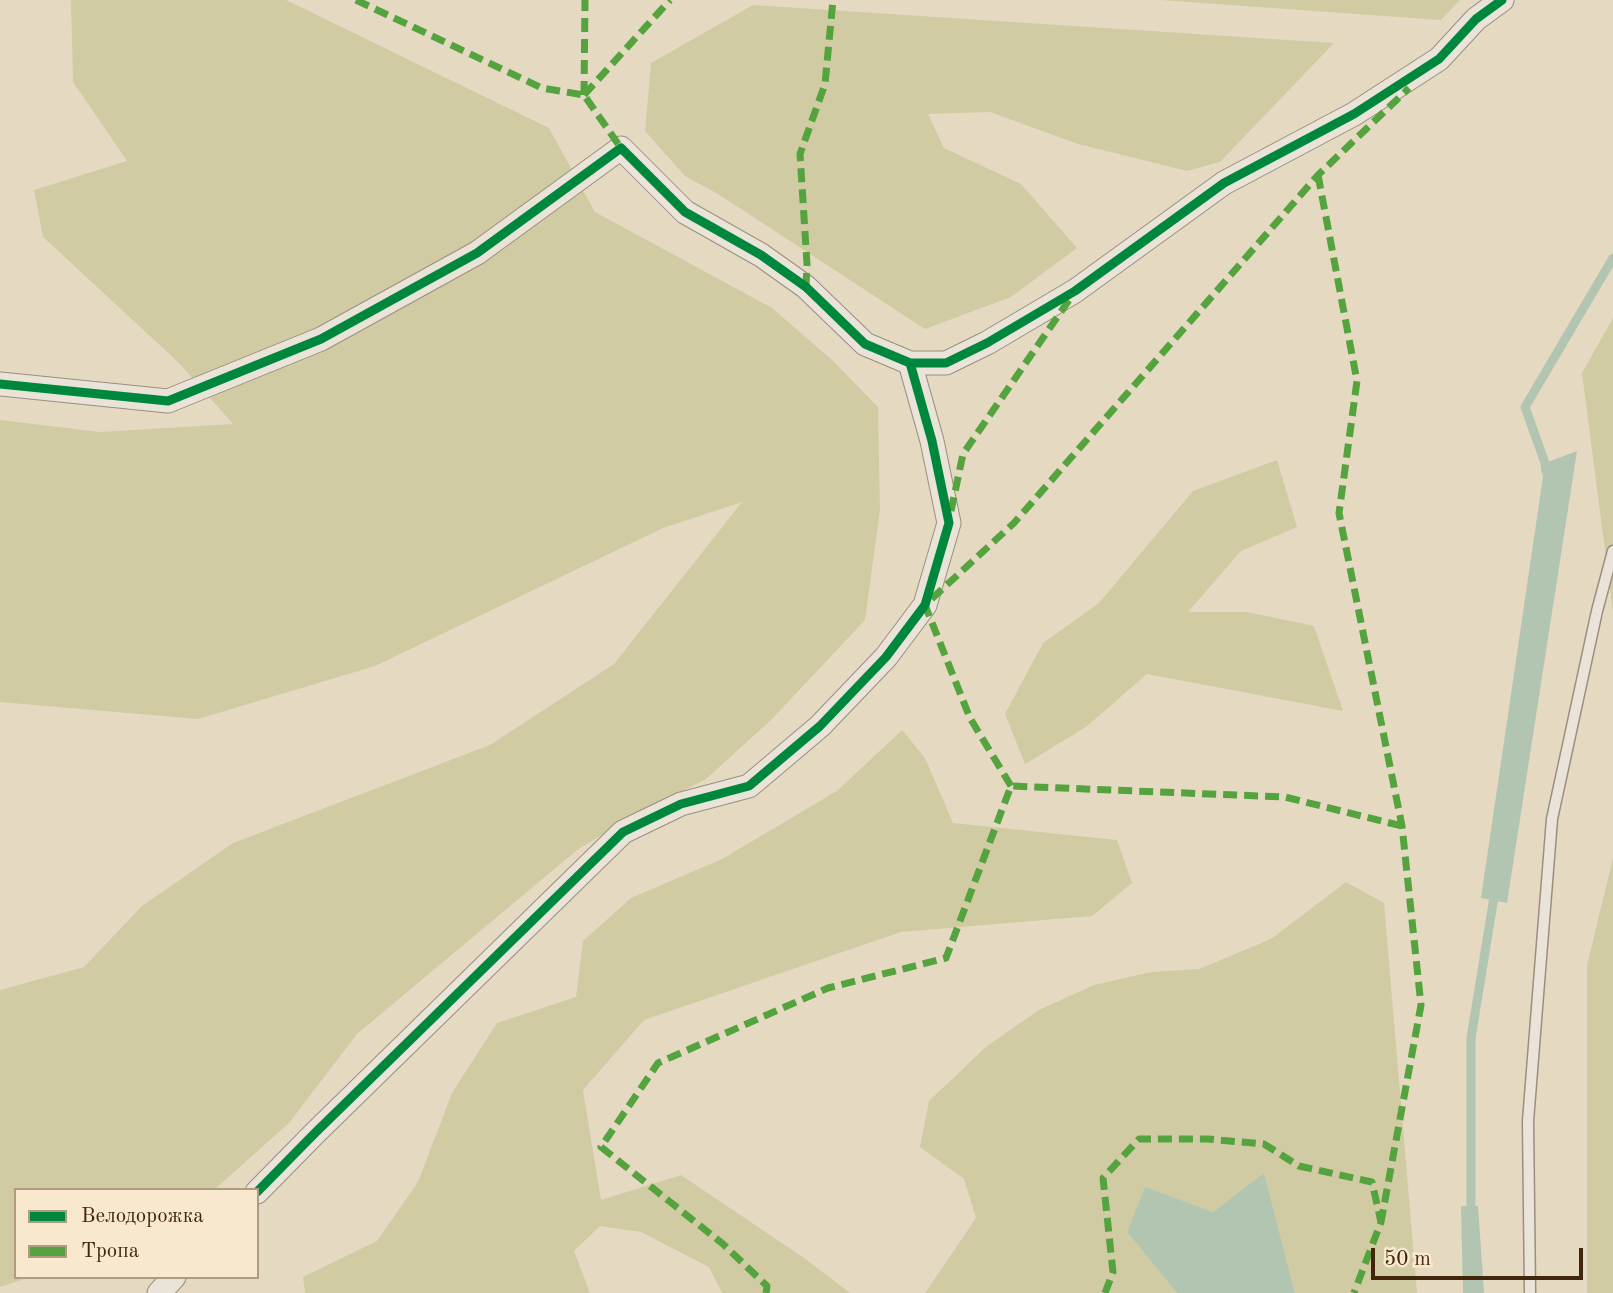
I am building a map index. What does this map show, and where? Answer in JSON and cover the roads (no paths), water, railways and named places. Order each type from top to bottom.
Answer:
[{"type":"street","points":[[0,384],[168,401],[321,339],[477,253],[621,148],[685,212],[761,255],[806,287],[865,344],[910,363],[946,363],[987,344],[1074,291],[1224,183],[1354,114],[1439,59],[1476,19],[1502,0]]},
{"type":"street","points":[[259,1190],[623,832],[681,804],[749,786],[820,726],[886,657],[925,606],[949,523],[932,441],[910,363]]},
{"type":"street","points":[[159,1293],[172,1279]]},
{"type":"lane","points":[[1530,1293],[1528,1121],[1552,819],[1597,611],[1613,551]]},
{"type":"waterway","points":[[1546,472],[1525,407],[1613,258]]},
{"type":"waterway","points":[[1471,1218],[1471,1038],[1495,891]]}]
